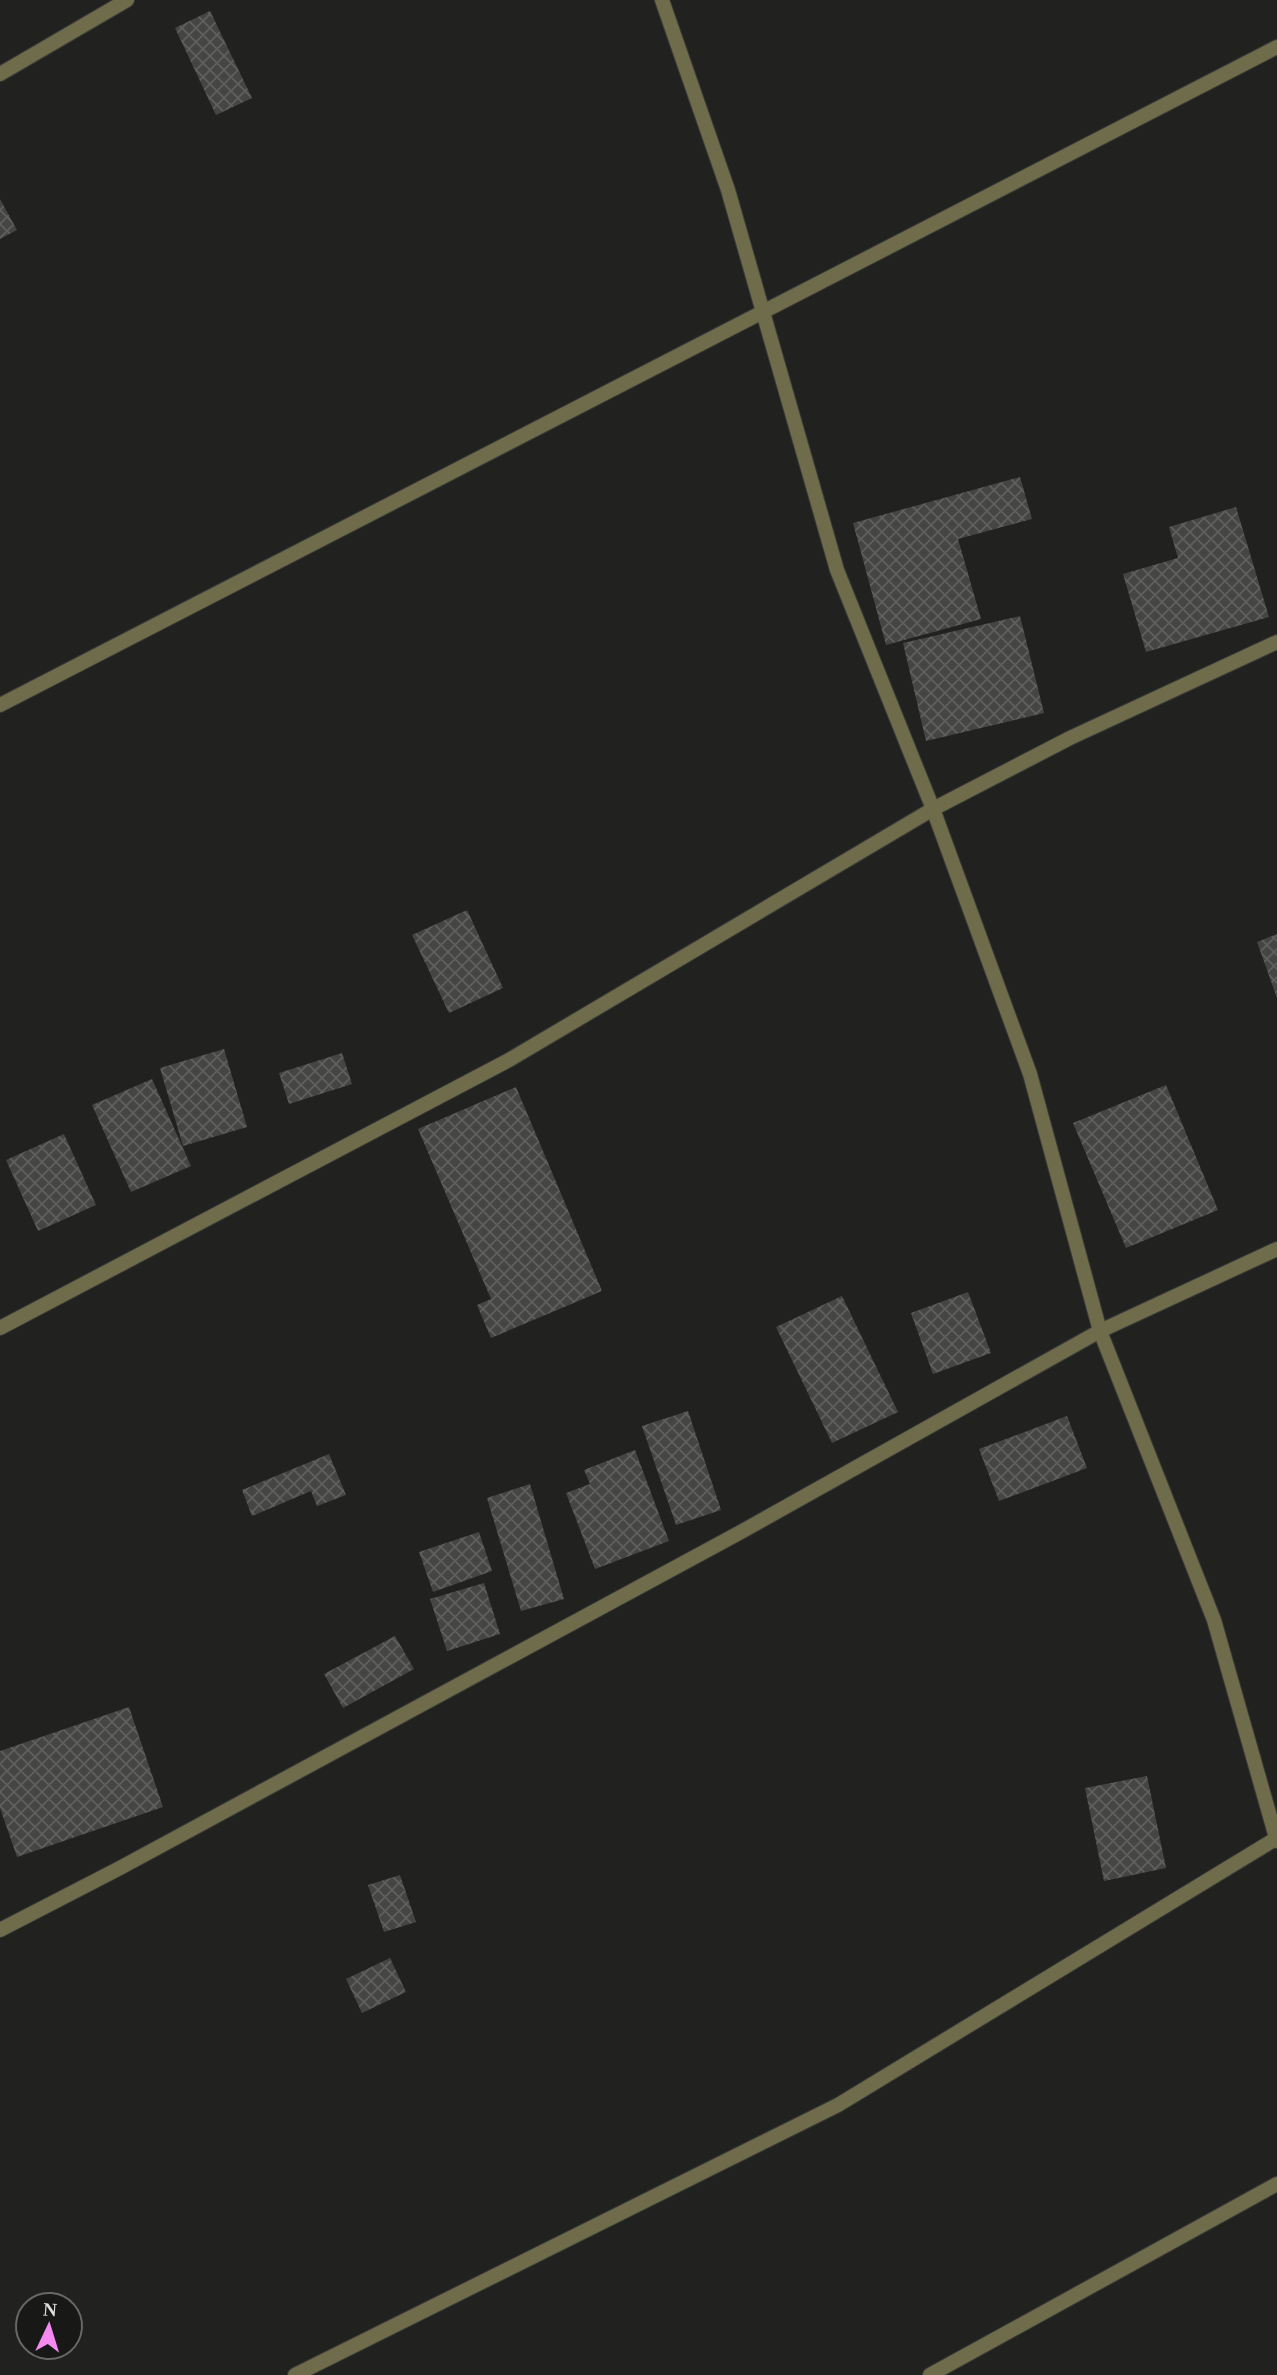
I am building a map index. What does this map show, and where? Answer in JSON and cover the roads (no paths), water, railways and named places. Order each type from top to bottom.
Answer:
[{"type":"street","points":[[0,74],[127,0]]},
{"type":"street","points":[[295,2375],[838,2105],[1277,1839],[1213,1620],[1100,1331],[1030,1074],[933,809],[837,570],[728,190],[662,0]]},
{"type":"street","points":[[0,705],[1277,47]]},
{"type":"street","points":[[0,1328],[509,1060],[933,809],[1070,738],[1277,642]]},
{"type":"street","points":[[0,1930],[727,1539],[1100,1331],[1277,1249]]},
{"type":"street","points":[[930,2375],[1277,2184]]}]
